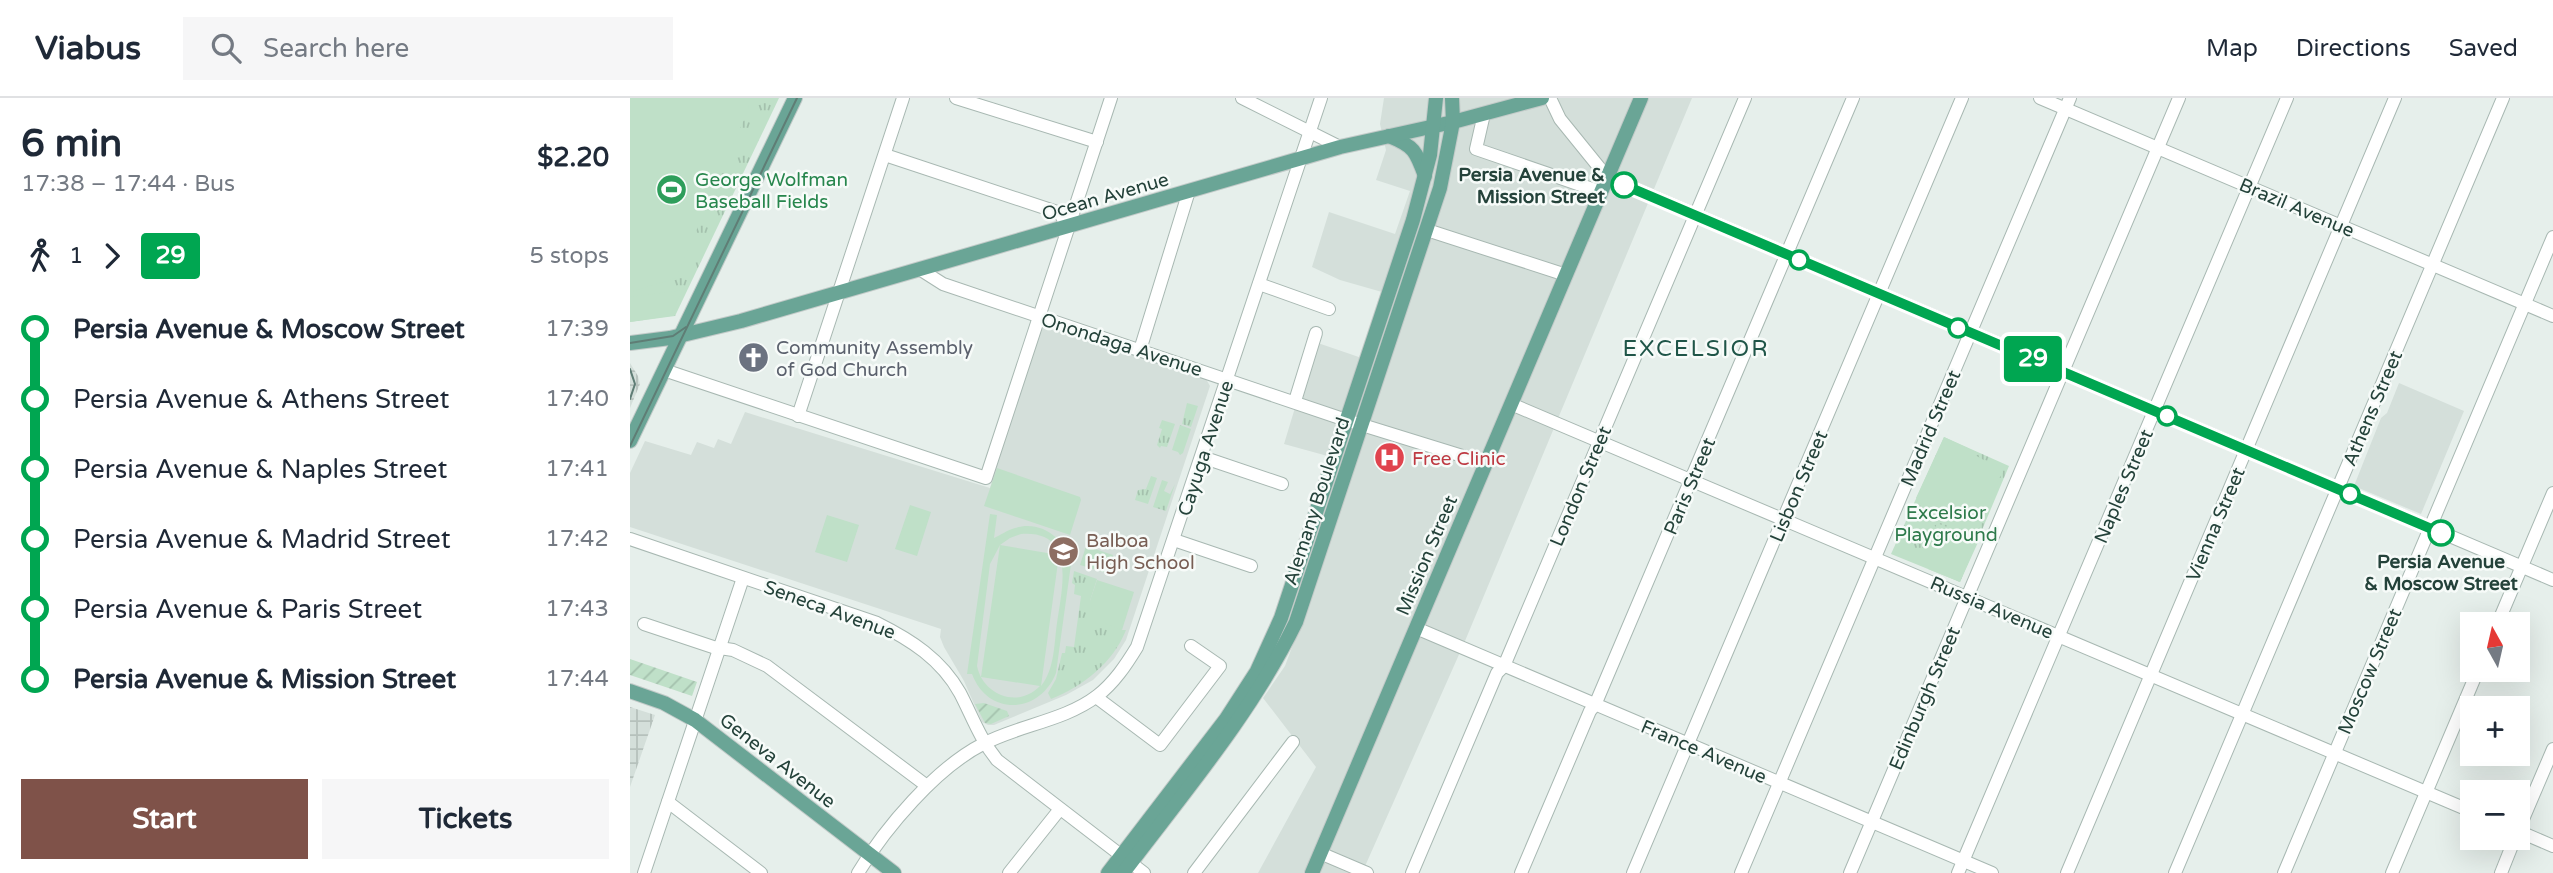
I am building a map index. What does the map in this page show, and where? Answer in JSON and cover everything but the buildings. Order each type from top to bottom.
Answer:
[{"type":"main road","points":[[630,441],[665,375],[681,334],[678,321],[725,228],[736,220],[794,98]]},
{"type":"main road","name":"Alemany Boulevard","points":[[1108,873],[1125,864],[1236,725],[1277,661],[1296,622],[1425,176],[1436,98]]},
{"type":"main road","name":"Alemany Boulevard","points":[[1353,422],[1427,230],[1440,188],[1453,122],[1452,98]]},
{"type":"main road","name":"Ocean Avenue","points":[[630,344],[731,324],[1340,147],[1453,122],[1542,98]]},
{"type":"main road","name":"Mission Street","points":[[1312,873],[1641,98]]},
{"type":"main road","points":[[1389,136],[1412,147],[1425,176]]},
{"type":"main road","name":"Ocean Avenue","points":[[630,334],[668,329],[681,334]]},
{"type":"main road","name":"Geneva Avenue","points":[[630,691],[664,703],[695,720],[894,873]]},
{"type":"street","points":[[799,416],[903,98]]},
{"type":"street","points":[[956,98],[1097,142]]},
{"type":"street","points":[[665,375],[986,478],[1111,98]]},
{"type":"street","points":[[1242,98],[1340,147]]},
{"type":"street","name":"Cayuga Avenue","points":[[858,873],[869,855],[927,786],[955,761],[984,743],[1063,714],[1096,697],[1119,674],[1137,646],[1321,98]]},
{"type":"street","points":[[1550,98],[1560,119],[1607,177],[2553,580]]},
{"type":"street","name":"London Street","points":[[1412,873],[1497,673],[1504,666],[1745,98]]},
{"type":"street","name":"Paris Street","points":[[1521,873],[1853,98]]},
{"type":"street","name":"Lisbon Street","points":[[1633,873],[1962,98]]},
{"type":"street","name":"Brazil Avenue","points":[[2040,98],[2068,103],[2158,147],[2553,316]]},
{"type":"street","name":"Edinburgh Street","points":[[1850,873],[2179,98]]},
{"type":"street","name":"Naples Street","points":[[1961,867],[2287,98]]},
{"type":"street","name":"Vienna Street","points":[[2067,873],[2395,98]]},
{"type":"street","name":"Athens Street","points":[[2175,873],[2503,98]]},
{"type":"street","name":"Madrid Street","points":[[1741,873],[2068,103]]},
{"type":"street","points":[[1484,114],[1476,149],[1601,192]]},
{"type":"street","points":[[885,155],[1060,212],[1067,227]]},
{"type":"street","points":[[1140,349],[1189,191]]},
{"type":"street","points":[[1427,230],[1566,275]]},
{"type":"street","name":"Moscow Street","points":[[2284,873],[2553,237]]},
{"type":"street","name":"Onondaga Avenue","points":[[921,270],[943,284],[1353,422],[1485,463]]},
{"type":"street","points":[[1259,284],[1329,309]]},
{"type":"street","points":[[1294,401],[1316,333]]},
{"type":"street","name":"Russia Avenue","points":[[1511,404],[2460,806]]},
{"type":"street","points":[[1202,457],[1282,484]]},
{"type":"street","points":[[2503,612],[2553,492]]},
{"type":"street","name":"Seneca Avenue","points":[[630,539],[877,623],[909,639],[937,662],[959,691],[984,743],[1008,770],[1060,809],[1125,864],[1144,873]]},
{"type":"street","points":[[1174,540],[1251,566]]},
{"type":"street","points":[[644,873],[743,578]]},
{"type":"street","points":[[644,624],[733,650],[767,666],[927,786]]},
{"type":"street","name":"France Avenue","points":[[1416,628],[1780,782],[1871,822],[1961,867],[1992,873]]},
{"type":"street","points":[[1096,697],[1160,745],[1220,666],[1191,646]]},
{"type":"street","points":[[2392,873],[2473,682]]},
{"type":"street","points":[[1194,873],[1293,743]]},
{"type":"street","points":[[2530,803],[2553,749]]},
{"type":"street","points":[[668,802],[761,873]]},
{"type":"street","points":[[1009,873],[1060,809]]},
{"type":"street","points":[[2530,836],[2553,846]]},
{"type":"street","points":[[2501,873],[2510,850]]},
{"type":"street","points":[[1320,853],[1367,873]]},
{"type":"shaded area","points":[[1384,98],[1692,98],[1465,641],[1362,873],[1258,873],[1316,767],[1263,698],[1285,666],[1317,580],[1353,463],[1284,444],[1315,342],[1388,367],[1410,300],[1340,280],[1312,267],[1329,212],[1395,234],[1410,191],[1376,180],[1386,150],[1380,124]]},
{"type":"shaded area","points":[[1044,325],[1206,379],[1210,386],[1126,640],[1114,659],[1093,680],[1066,695],[994,725],[988,725],[982,722],[964,681],[944,647],[940,637],[941,629],[630,527],[630,473],[645,441],[691,455],[697,442],[714,448],[718,439],[731,444],[745,412],[990,488],[1025,374]]},
{"type":"shaded area","points":[[630,363],[640,384],[630,408]]},
{"type":"shaded area","points":[[2399,383],[2464,411],[2421,514],[2354,486],[2381,418],[2387,413]]},
{"type":"shaded area","points":[[630,707],[655,715],[630,787]]},
{"type":"green space","name":"George Wolfman Baseball Fields","points":[[630,98],[779,98],[675,316],[630,322]]},
{"type":"green space","name":"George Wolfman Baseball Fields","points":[[630,98],[748,98],[749,108],[676,278],[630,292]]},
{"type":"green space","points":[[683,290],[670,316],[630,322],[630,297]]},
{"type":"green space","points":[[1187,403],[1198,406],[1191,427],[1182,424]]},
{"type":"green space","points":[[1162,420],[1175,424],[1167,447],[1160,448],[1157,445]]},
{"type":"green space","points":[[1180,425],[1191,429],[1180,455],[1172,450]]},
{"type":"green space","name":"Excelsior Playground","points":[[1944,437],[2009,466],[1960,582],[1891,554]]},
{"type":"green space","points":[[1944,437],[1976,452],[1975,455],[1989,463],[2000,466],[2003,472],[1993,489],[1977,535],[1929,513],[1916,498]]},
{"type":"green space","points":[[997,468],[1080,497],[1070,535],[984,506]]},
{"type":"green space","points":[[1151,476],[1157,478],[1148,504],[1135,500],[1138,490],[1146,489]]},
{"type":"green space","points":[[1162,480],[1168,482],[1164,491],[1170,494],[1175,484],[1166,511],[1153,507]]},
{"type":"green space","points":[[910,505],[931,512],[917,556],[895,549]]},
{"type":"green space","points":[[990,514],[997,515],[994,538],[1025,526],[1043,529],[1058,539],[1071,564],[1056,673],[1038,697],[1027,703],[1014,705],[990,698],[972,674],[967,674]],"holes":[[[1021,534],[1039,535],[1051,541],[1058,551],[1062,564],[1063,578],[1053,656],[1049,672],[1041,686],[1059,555],[1000,545]],[[1000,545],[981,677],[977,666],[990,564]],[[981,677],[1040,686],[1022,697],[1002,696],[986,685]]]},
{"type":"green space","points":[[827,515],[859,525],[847,562],[815,552]]},
{"type":"green space","points":[[1937,523],[1979,540],[1960,582],[1928,569],[1937,547],[1928,544]]},
{"type":"green space","points":[[1086,546],[1113,555],[1107,573],[1080,565]]},
{"type":"green space","points":[[1074,571],[1097,579],[1090,601],[1122,630],[1126,630],[1113,653],[1096,672],[1051,699],[1048,693],[1056,679],[1062,653],[1065,653],[1066,646],[1074,647],[1081,596],[1074,594]]},
{"type":"green space","points":[[1097,580],[1134,592],[1122,630],[1093,615],[1090,601]]},
{"type":"green space","points":[[630,659],[697,682],[692,696],[630,675]]},
{"type":"green space","points":[[984,703],[1007,711],[1009,716],[991,724],[985,723],[975,704]]},
{"type":"tram line","points":[[630,446],[797,98]]},
{"type":"tram line","points":[[630,343],[673,336],[686,327]]},
{"type":"tram line","points":[[630,369],[635,384],[630,399]]},
{"type":"bus line","name":"29","points":[[1624,185],[2441,533]]},
{"type":"place","name":"Persia Avenue & Mission Street","points":[[1624,185]]},
{"type":"place","name":"George Wolfman Baseball Fields","points":[[672,190]]},
{"type":"place","name":"Community Assembly of God Church","points":[[753,358]]},
{"type":"place","name":"Free Clinic","points":[[1389,458]]},
{"type":"place","name":"Persia Avenue & Moscow Street","points":[[2441,533]]},
{"type":"place","name":"Balboa High School","points":[[1063,551]]},
{"type":"district","name":"EXCELSIOR","points":[[1696,348]]}]
